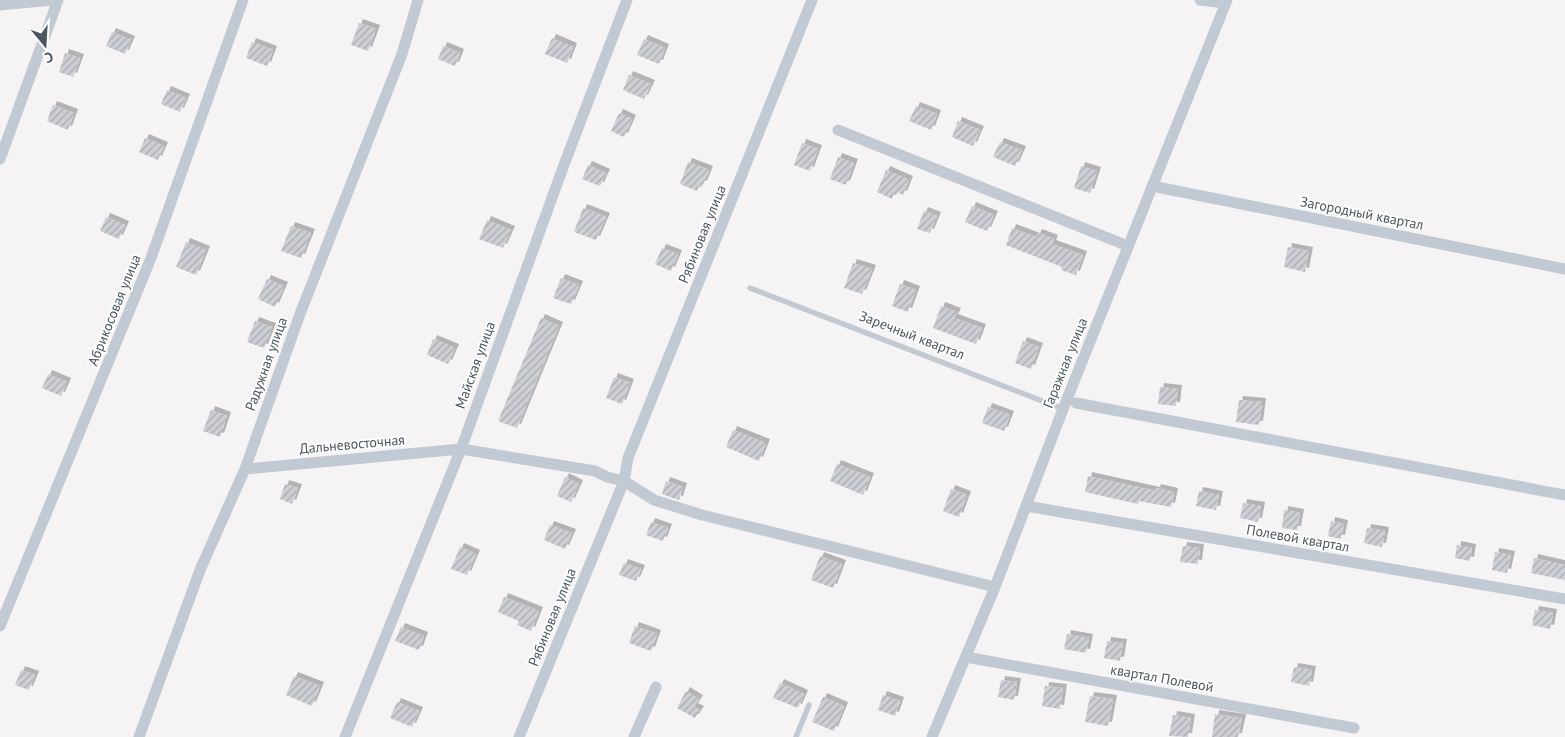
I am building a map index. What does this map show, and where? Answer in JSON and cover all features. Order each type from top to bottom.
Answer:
[{"type":"street","points":[[0,5],[53,0]]},
{"type":"street","points":[[0,159],[58,0]]},
{"type":"street","name":"Абрикосовая улица","points":[[0,626],[151,258],[243,0]]},
{"type":"street","name":"Радужная улица","points":[[139,737],[200,570],[245,469],[300,314],[402,54],[418,0]]},
{"type":"street","name":"Майская улица","points":[[344,737],[461,449],[565,162],[627,0]]},
{"type":"street","name":"Рябиновая улица","points":[[519,737],[624,481],[628,458],[812,0]]},
{"type":"street","points":[[1200,0],[1226,2]]},
{"type":"street","name":"Гаражная улица","points":[[932,737],[995,587],[1063,409],[1226,2]]},
{"type":"street","points":[[838,130],[1128,246]]},
{"type":"street","name":"Загородный квартал","points":[[1152,186],[1565,269]]},
{"type":"street","points":[[1076,403],[1565,495]]},
{"type":"street","points":[[461,449],[595,471],[607,477],[624,481],[654,500],[702,515],[995,587]]},
{"type":"street","name":"Дальневосточная","points":[[245,469],[461,449]]},
{"type":"street","name":"Полевой квартал","points":[[1026,506],[1565,599]]},
{"type":"street","name":"квартал Полевой","points":[[966,657],[1354,728]]},
{"type":"street","points":[[634,737],[656,686]]},
{"type":"lane","name":"Заречный квартал","points":[[750,288],[1063,409]]},
{"type":"lane","points":[[796,737],[809,705]]},
{"type":"building","points":[[359,23],[376,29],[368,51],[351,45]]},
{"type":"building","points":[[112,32],[131,40],[125,54],[106,46]]},
{"type":"building","points":[[552,38],[573,47],[567,63],[545,54]]},
{"type":"building","points":[[644,39],[665,48],[659,64],[637,55]]},
{"type":"building","points":[[252,42],[273,50],[267,66],[246,58]]},
{"type":"building","points":[[443,46],[460,53],[455,66],[438,59]]},
{"type":"building","points":[[65,53],[80,58],[73,77],[59,72]]},
{"type":"building","points":[[629,75],[651,84],[644,99],[623,90]]},
{"type":"building","points":[[167,90],[186,98],[180,112],[161,104]]},
{"type":"building","points":[[53,105],[74,113],[68,130],[47,121]]},
{"type":"building","points":[[916,106],[937,114],[931,130],[909,121]]},
{"type":"building","points":[[619,113],[632,119],[624,137],[611,131]]},
{"type":"building","points":[[958,121],[980,130],[973,146],[952,137]]},
{"type":"building","points":[[145,138],[164,146],[158,160],[139,152]]},
{"type":"building","points":[[1000,142],[1022,150],[1015,166],[993,157]]},
{"type":"building","points":[[802,143],[818,149],[810,171],[794,165]]},
{"type":"building","points":[[838,157],[854,163],[846,185],[830,179]]},
{"type":"building","points":[[688,162],[709,170],[703,185],[700,184],[697,191],[680,184]]},
{"type":"building","points":[[588,165],[606,173],[600,186],[582,179]]},
{"type":"building","points":[[1081,166],[1097,171],[1090,193],[1074,188]]},
{"type":"building","points":[[886,170],[909,180],[903,195],[895,191],[892,199],[877,192]]},
{"type":"building","points":[[972,206],[994,215],[987,231],[965,222]]},
{"type":"building","points":[[583,208],[606,217],[596,240],[574,232]]},
{"type":"building","points":[[924,211],[937,216],[930,233],[917,229]]},
{"type":"building","points":[[106,217],[125,225],[119,239],[100,231]]},
{"type":"building","points":[[487,220],[511,230],[503,248],[479,239]]},
{"type":"building","points":[[291,226],[311,233],[301,258],[281,251]]},
{"type":"building","points":[[1012,228],[1036,237],[1038,233],[1054,239],[1052,244],[1083,255],[1076,275],[1061,270],[1062,267],[1006,245]]},
{"type":"building","points":[[186,242],[206,250],[196,275],[176,267]]},
{"type":"building","points":[[1288,247],[1309,251],[1305,272],[1284,267]]},
{"type":"building","points":[[662,248],[678,254],[671,271],[655,264]]},
{"type":"building","points":[[853,263],[872,269],[862,294],[844,288]]},
{"type":"building","points":[[561,278],[579,285],[571,304],[553,298]]},
{"type":"building","points":[[267,279],[284,286],[275,307],[258,299]]},
{"type":"building","points":[[900,284],[916,290],[908,312],[892,306]]},
{"type":"building","points":[[941,306],[957,312],[954,318],[982,328],[976,344],[933,328]]},
{"type":"building","points":[[541,318],[559,326],[517,428],[498,421]]},
{"type":"building","points":[[255,321],[272,327],[264,348],[247,342]]},
{"type":"building","points":[[433,339],[455,348],[448,364],[427,355]]},
{"type":"building","points":[[1023,341],[1039,347],[1031,369],[1015,363]]},
{"type":"building","points":[[48,374],[67,382],[61,396],[42,388]]},
{"type":"building","points":[[614,377],[630,383],[622,404],[606,398]]},
{"type":"building","points":[[1160,387],[1178,389],[1176,406],[1158,404]]},
{"type":"building","points":[[1239,400],[1262,402],[1259,425],[1236,422]]},
{"type":"building","points":[[988,407],[1010,415],[1004,431],[982,423]]},
{"type":"building","points":[[211,410],[227,416],[220,437],[203,431]]},
{"type":"building","points":[[733,430],[766,443],[759,461],[726,447]]},
{"type":"building","points":[[837,464],[870,477],[863,495],[830,481]]},
{"type":"building","points":[[1088,476],[1156,491],[1157,488],[1174,492],[1171,507],[1139,501],[1138,504],[1085,492]]},
{"type":"building","points":[[565,477],[579,484],[571,502],[557,496]]},
{"type":"building","points":[[666,481],[683,487],[679,500],[662,494]]},
{"type":"building","points":[[285,484],[298,488],[292,504],[280,499]]},
{"type":"building","points":[[951,489],[967,495],[959,517],[943,511]]},
{"type":"building","points":[[1199,491],[1219,495],[1216,510],[1196,506]]},
{"type":"building","points":[[1243,503],[1261,506],[1258,522],[1240,518]]},
{"type":"building","points":[[1284,510],[1300,513],[1297,530],[1282,528]]},
{"type":"building","points":[[1331,521],[1344,524],[1341,539],[1328,536]]},
{"type":"building","points":[[651,522],[668,528],[663,541],[646,535]]},
{"type":"building","points":[[550,525],[572,533],[565,549],[544,540]]},
{"type":"building","points":[[1367,528],[1385,531],[1382,547],[1364,543]]},
{"type":"building","points":[[1457,545],[1472,548],[1470,561],[1455,558]]},
{"type":"building","points":[[1183,546],[1200,548],[1198,564],[1180,562]]},
{"type":"building","points":[[460,547],[476,554],[467,575],[451,569]]},
{"type":"building","points":[[1495,552],[1511,555],[1507,573],[1492,570]]},
{"type":"building","points":[[820,556],[842,564],[833,588],[811,580]]},
{"type":"building","points":[[1534,558],[1565,565],[1565,580],[1531,573]]},
{"type":"building","points":[[624,563],[641,569],[636,581],[619,575]]},
{"type":"building","points":[[504,597],[539,611],[531,631],[517,625],[519,621],[498,612]]},
{"type":"building","points":[[1535,610],[1553,613],[1550,629],[1532,625]]},
{"type":"building","points":[[635,626],[657,634],[651,651],[629,643]]},
{"type":"building","points":[[401,627],[424,636],[419,650],[395,641]]},
{"type":"building","points":[[1067,634],[1089,638],[1086,653],[1064,649]]},
{"type":"building","points":[[1107,641],[1123,643],[1120,661],[1104,658]]},
{"type":"building","points":[[1294,667],[1312,670],[1309,686],[1291,682]]},
{"type":"building","points":[[21,670],[35,675],[29,690],[15,685]]},
{"type":"building","points":[[294,676],[320,686],[312,706],[286,695]]},
{"type":"building","points":[[1001,680],[1017,682],[1014,700],[998,697]]},
{"type":"building","points":[[780,683],[804,694],[798,708],[773,698]]},
{"type":"building","points":[[1045,686],[1063,688],[1060,709],[1042,706]]},
{"type":"building","points":[[686,691],[699,699],[694,707],[700,710],[695,718],[677,708]]},
{"type":"building","points":[[883,695],[900,701],[895,716],[878,710]]},
{"type":"building","points":[[1090,696],[1113,699],[1108,726],[1085,722]]},
{"type":"building","points":[[823,697],[844,706],[834,731],[812,722]]},
{"type":"building","points":[[397,702],[419,711],[412,727],[390,718]]},
{"type":"building","points":[[1215,714],[1242,718],[1238,737],[1212,737]]},
{"type":"building","points":[[1173,715],[1191,718],[1188,737],[1169,736]]}]
